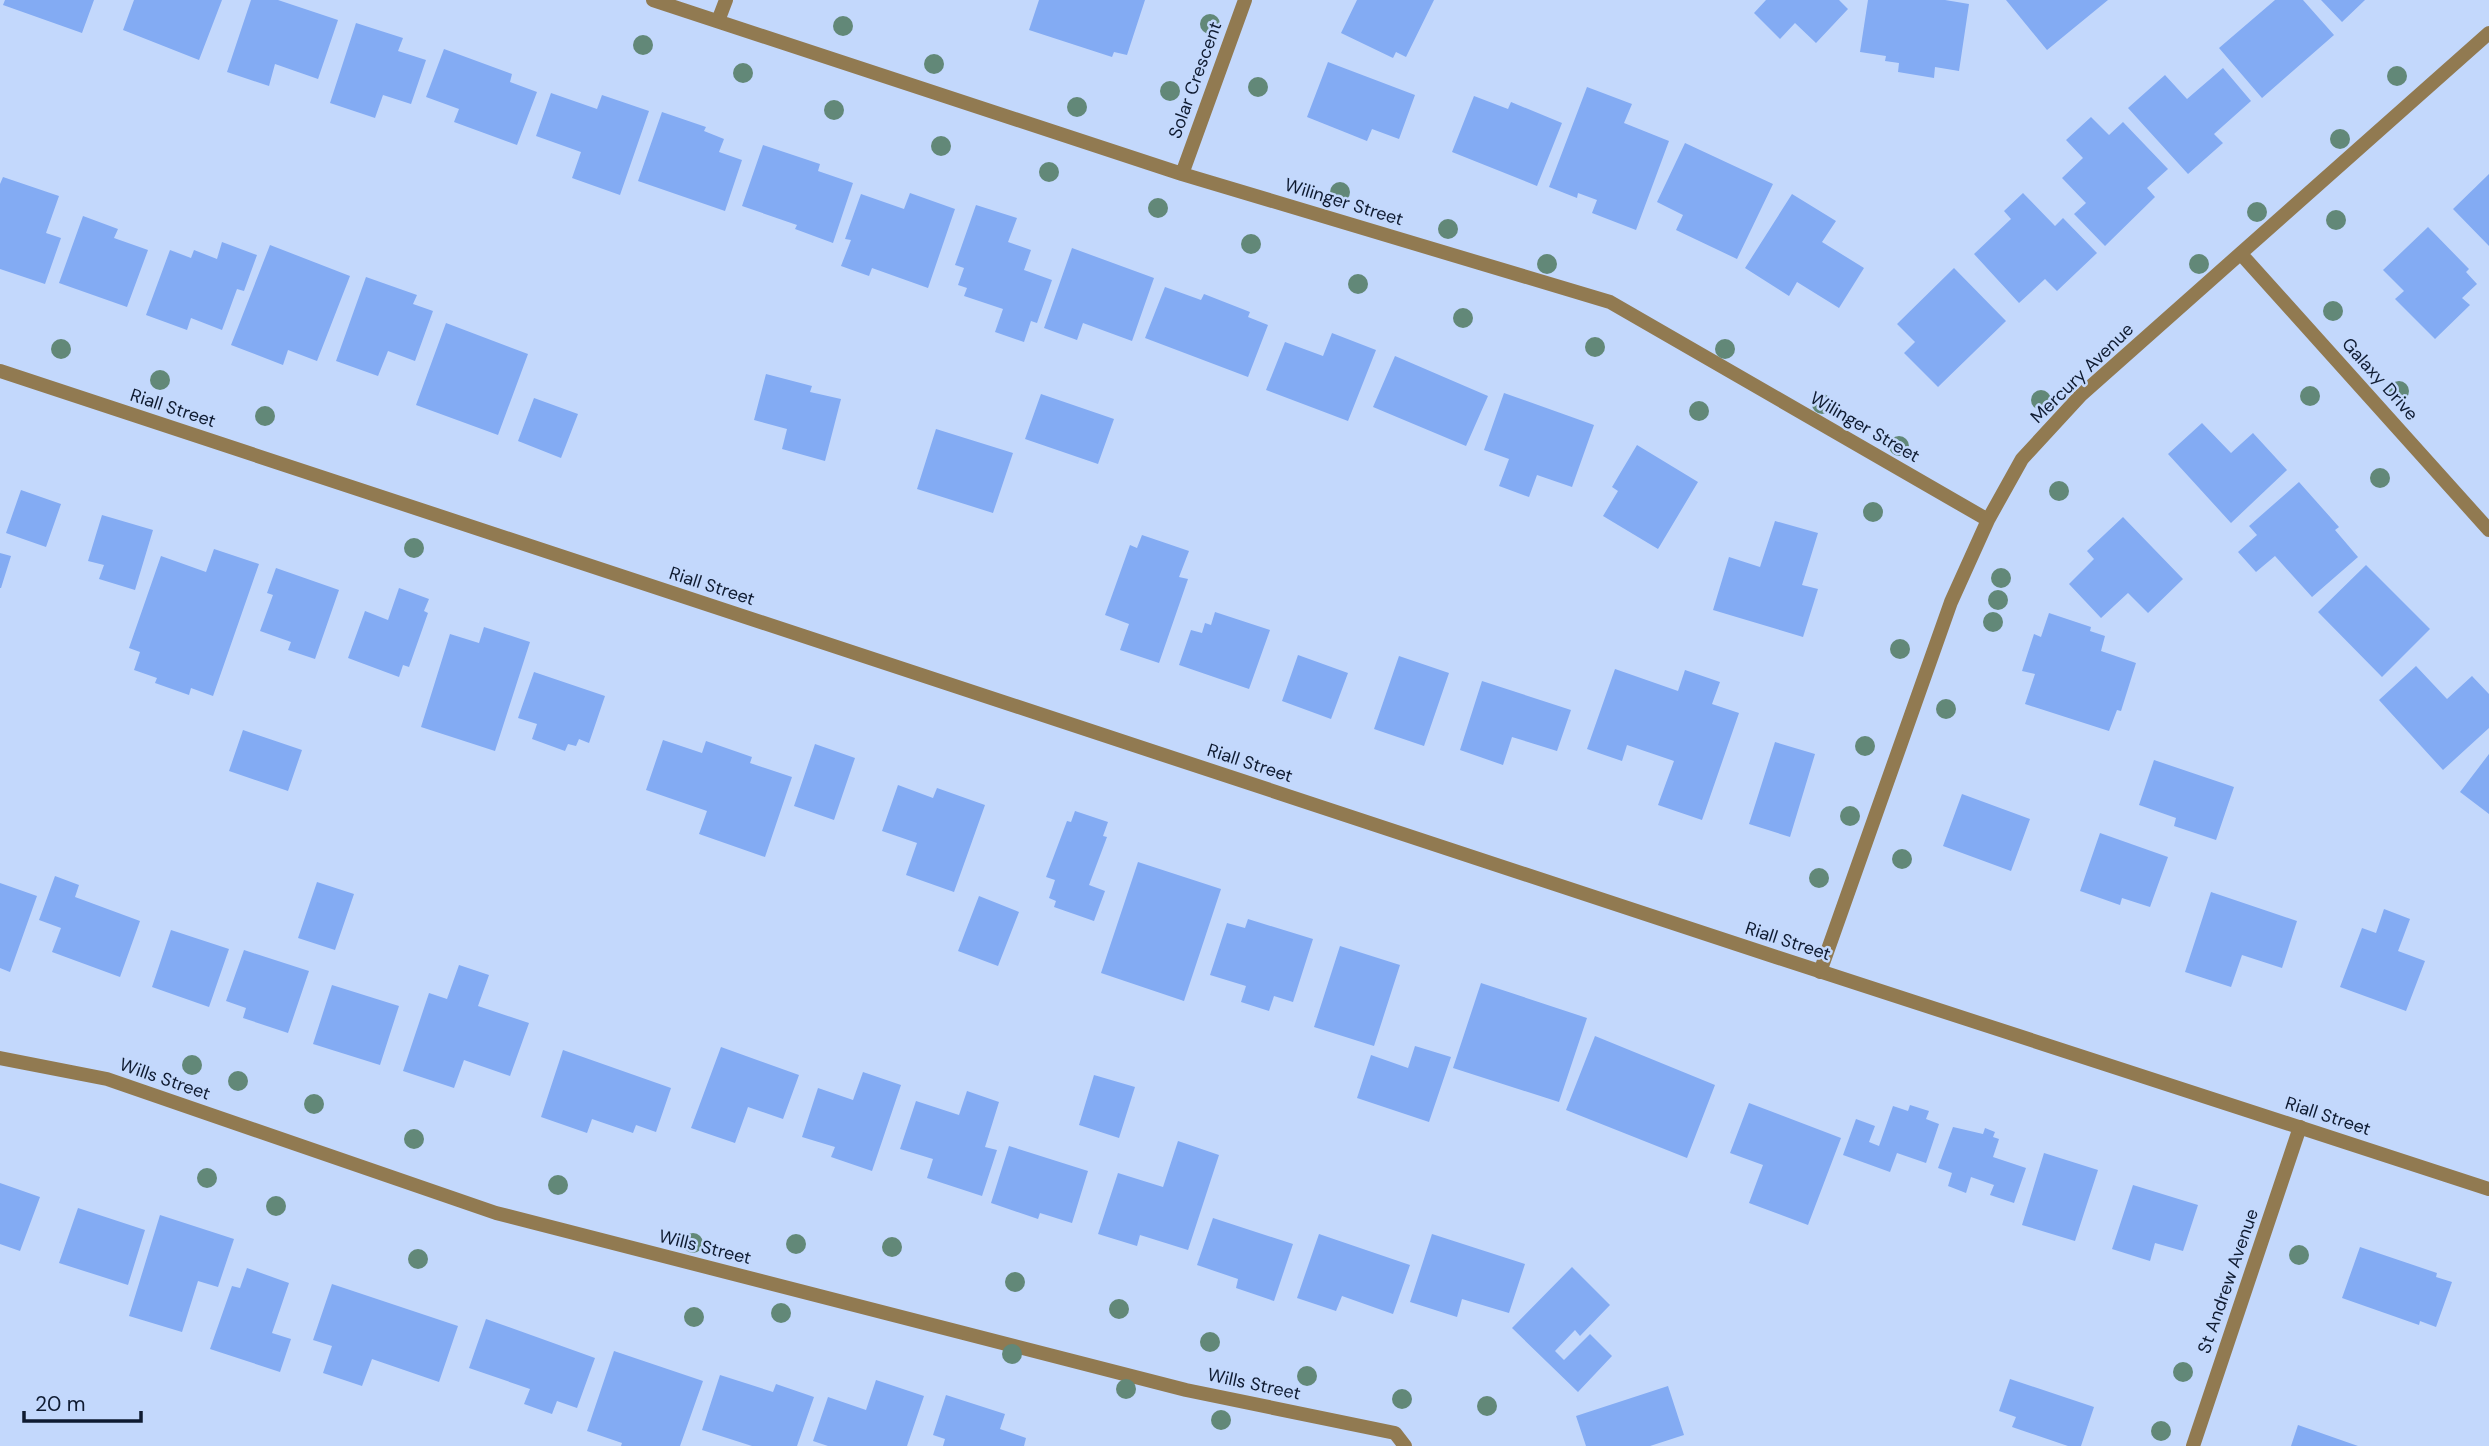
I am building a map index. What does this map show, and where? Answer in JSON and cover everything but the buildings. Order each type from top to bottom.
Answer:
[{"type":"street","name":"Wilinger Street","points":[[653,0],[1182,174],[1610,302],[1988,520]]},
{"type":"street","points":[[718,21],[726,0]]},
{"type":"street","name":"Solar Crescent","points":[[1182,174],[1245,0]]},
{"type":"street","name":"Mercury Avenue","points":[[1820,972],[1951,602],[1988,520],[2022,459],[2081,395],[2489,33]]},
{"type":"street","name":"Galaxy Drive","points":[[2241,254],[2489,530]]},
{"type":"street","name":"Riall Street","points":[[0,371],[1820,972],[2489,1189]]},
{"type":"street","name":"Wills Street","points":[[0,1058],[107,1079],[496,1213],[1186,1390],[1395,1433],[1405,1446]]},
{"type":"street","name":"St Andrew Avenue","points":[[2193,1446],[2300,1127]]}]
